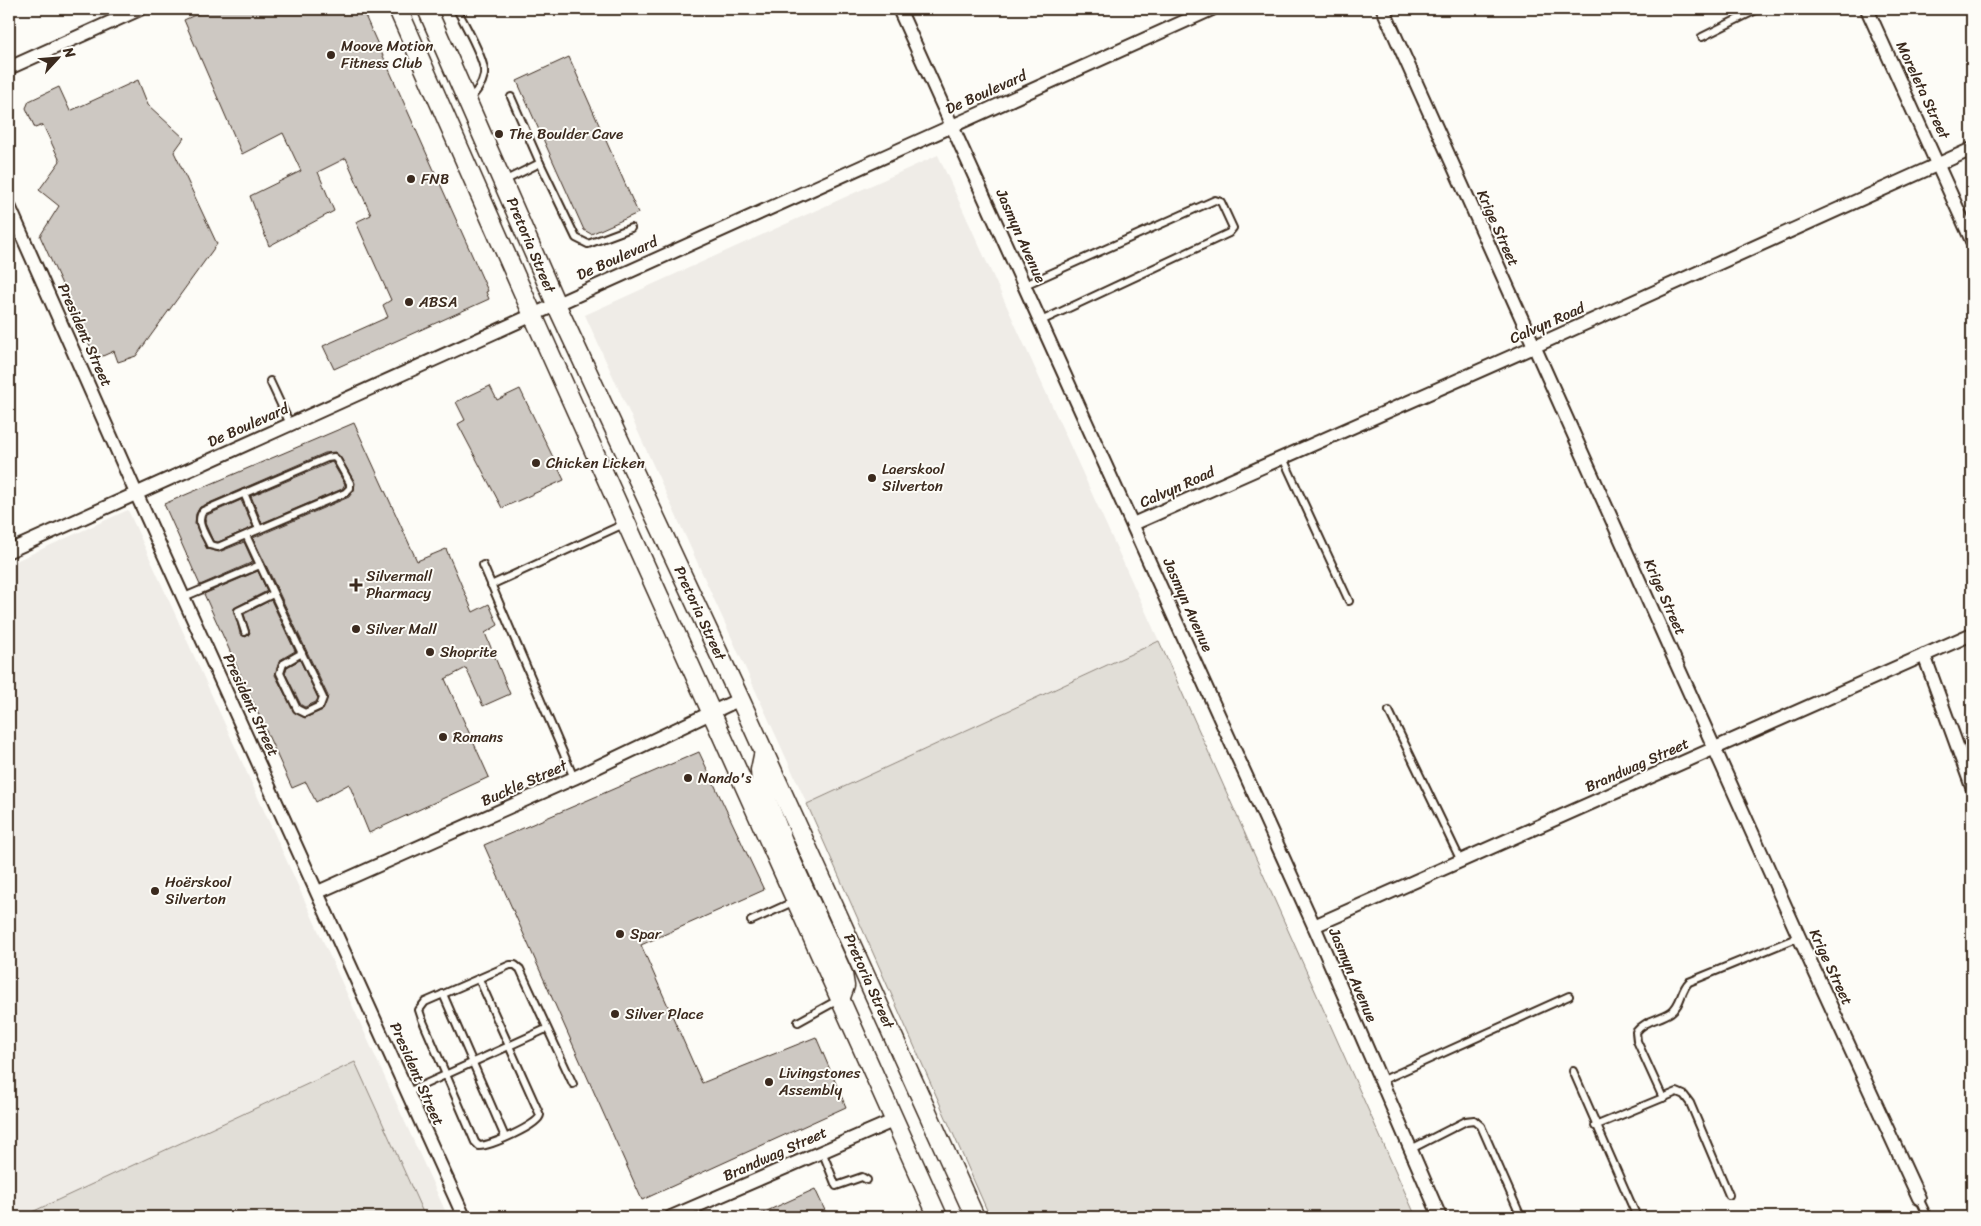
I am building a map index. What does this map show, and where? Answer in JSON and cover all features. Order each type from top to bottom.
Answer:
[{"type":"main road","name":"Pretoria Street","points":[[398,9],[532,313],[938,1217]]},
{"type":"main road","name":"Pretoria Street","points":[[427,9],[504,181],[556,304],[764,751],[974,1217]]},
{"type":"main road","points":[[764,751],[760,770],[761,785],[787,850],[842,974],[844,992],[840,999]]},
{"type":"street","points":[[9,68],[140,9]]},
{"type":"street","name":"Jasmyn Avenue","points":[[899,9],[1314,926],[1440,1217]]},
{"type":"street","name":"De Boulevard","points":[[9,551],[532,313],[556,304],[1212,9]]},
{"type":"street","name":"Krige Street","points":[[1383,9],[1533,347],[1919,1198]]},
{"type":"street","name":"Moreleta Street","points":[[1867,9],[1939,164],[1972,241]]},
{"type":"street","name":"Calvyn Road","points":[[1133,524],[1533,347],[1972,149]]},
{"type":"street","name":"President Street","points":[[9,206],[136,494],[464,1217]]},
{"type":"street","name":"Brandwag Street","points":[[1314,926],[1972,634]]},
{"type":"street","points":[[1924,655],[1972,787]]},
{"type":"street","name":"Buckle Street","points":[[318,892],[574,778],[712,714],[740,699]]},
{"type":"street","name":"Brandwag Street","points":[[671,1217],[893,1120]]},
{"type":"lane","points":[[457,9],[479,54],[485,74],[480,86],[468,102]]},
{"type":"lane","points":[[1702,37],[1758,9]]},
{"type":"lane","points":[[511,97],[576,238],[588,244],[631,228]]},
{"type":"lane","points":[[504,181],[540,163]]},
{"type":"lane","points":[[1025,286],[1216,200],[1222,202],[1232,231],[1041,321]]},
{"type":"lane","points":[[270,381],[290,424]]},
{"type":"lane","points":[[334,457],[350,483],[350,488],[346,493],[214,548],[210,545],[198,521],[203,512],[244,493],[327,458],[334,457]]},
{"type":"lane","points":[[1283,458],[1349,601]]},
{"type":"lane","points":[[244,493],[259,529]]},
{"type":"lane","points":[[491,585],[626,523]]},
{"type":"lane","points":[[246,535],[273,594],[302,653],[323,698],[320,706],[305,713],[297,709],[280,673],[283,664],[302,653]]},
{"type":"lane","points":[[184,597],[260,565]]},
{"type":"lane","points":[[483,565],[574,778]]},
{"type":"lane","points":[[245,632],[238,611],[273,594]]},
{"type":"lane","points":[[1389,711],[1461,861]]},
{"type":"lane","points":[[751,921],[796,901]]},
{"type":"lane","points":[[1663,1098],[1637,1041],[1636,1032],[1641,1025],[1671,1012],[1682,997],[1683,988],[1689,982],[1799,937]]},
{"type":"lane","points":[[479,978],[540,1115],[536,1123],[505,1137],[483,1146],[479,1146],[475,1142],[419,1010],[425,1002],[479,978],[515,965],[520,969],[546,1029],[573,1084]]},
{"type":"lane","points":[[443,994],[505,1137]]},
{"type":"lane","points":[[1381,1081],[1568,996]]},
{"type":"lane","points":[[798,1022],[840,999]]},
{"type":"lane","points":[[408,1092],[546,1029]]},
{"type":"lane","points":[[1573,1071],[1595,1126],[1637,1217]]},
{"type":"lane","points":[[1595,1126],[1677,1092],[1684,1095],[1690,1103],[1729,1195]]},
{"type":"lane","points":[[1411,1150],[1466,1121],[1474,1120],[1481,1126],[1521,1217]]},
{"type":"lane","points":[[822,1151],[836,1186],[862,1177],[867,1180]]},
{"type":"lane","points":[[1919,1198],[1928,1217]]},
{"type":"shaded area","name":"Laerskool Silverton","points":[[938,155],[1159,641],[807,804],[585,315]]},
{"type":"shaded area","name":"Hoërskool Silverton","points":[[128,510],[448,1217],[9,1217],[9,564]]},
{"type":"shaded area","points":[[1159,641],[1416,1217],[990,1217],[807,804]]},
{"type":"shaded area","points":[[355,1062],[425,1217],[35,1217],[32,1212]]},
{"type":"building","points":[[208,9],[362,9],[488,291],[486,292],[489,299],[334,369],[323,346],[388,317],[383,305],[391,300],[356,222],[371,215],[346,158],[318,172],[334,211],[269,246],[250,196],[301,171],[283,133],[242,154],[184,20]]},
{"type":"building","points":[[569,57],[638,213],[591,234],[584,230],[517,81]]},
{"type":"building","points":[[138,80],[148,105],[184,138],[174,152],[217,244],[136,356],[118,362],[114,351],[96,359],[40,236],[59,206],[39,190],[60,161],[43,125],[35,128],[26,108],[29,101],[59,87],[70,111]]},
{"type":"building","points":[[490,386],[497,400],[520,389],[564,480],[502,508],[458,424],[465,420],[456,402]]},
{"type":"building","name":"Silver Mall","points":[[354,423],[417,561],[446,549],[473,612],[489,604],[498,625],[485,633],[510,694],[483,706],[466,668],[445,679],[489,777],[369,833],[349,784],[316,802],[306,782],[292,788],[204,594],[258,571],[267,591],[234,608],[240,634],[246,637],[250,633],[244,614],[271,600],[295,651],[280,660],[275,675],[295,713],[305,718],[323,710],[328,696],[253,538],[349,497],[354,490],[355,483],[341,458],[335,452],[325,453],[200,507],[196,514],[195,524],[207,549],[219,552],[244,542],[253,562],[200,585],[164,504]]},
{"type":"building","points":[[332,462],[345,484],[342,489],[262,523],[251,496]]},
{"type":"building","points":[[241,500],[253,527],[218,542],[213,541],[205,523],[207,515]]},
{"type":"building","points":[[300,660],[318,698],[316,702],[305,707],[301,705],[285,673],[287,667]]},
{"type":"building","name":"Silver Place","points":[[699,752],[764,890],[641,945],[702,1083],[816,1037],[846,1107],[642,1200],[484,845]]},
{"type":"building","points":[[815,1189],[828,1217],[754,1217]]},
{"type":"place","name":"Moove Motion Fitness Club","points":[[331,55]]},
{"type":"place","name":"The Boulder Cave","points":[[499,134]]},
{"type":"place","name":"FNB","points":[[411,179]]},
{"type":"place","name":"ABSA","points":[[409,302]]},
{"type":"place","name":"Chicken Licken","points":[[536,463]]},
{"type":"place","name":"Laerskool Silverton","points":[[872,478]]},
{"type":"place","name":"Silvermall Pharmacy","points":[[356,585]]},
{"type":"place","name":"Silver Mall","points":[[356,629]]},
{"type":"place","name":"Shoprite","points":[[430,652]]},
{"type":"place","name":"Romans","points":[[443,737]]},
{"type":"place","name":"Nando's","points":[[688,778]]},
{"type":"place","name":"Hoërskool Silverton","points":[[155,891]]},
{"type":"place","name":"Spar","points":[[620,934]]},
{"type":"place","name":"Silver Place","points":[[615,1014]]},
{"type":"place","name":"Livingstones Assembly","points":[[769,1082]]}]
